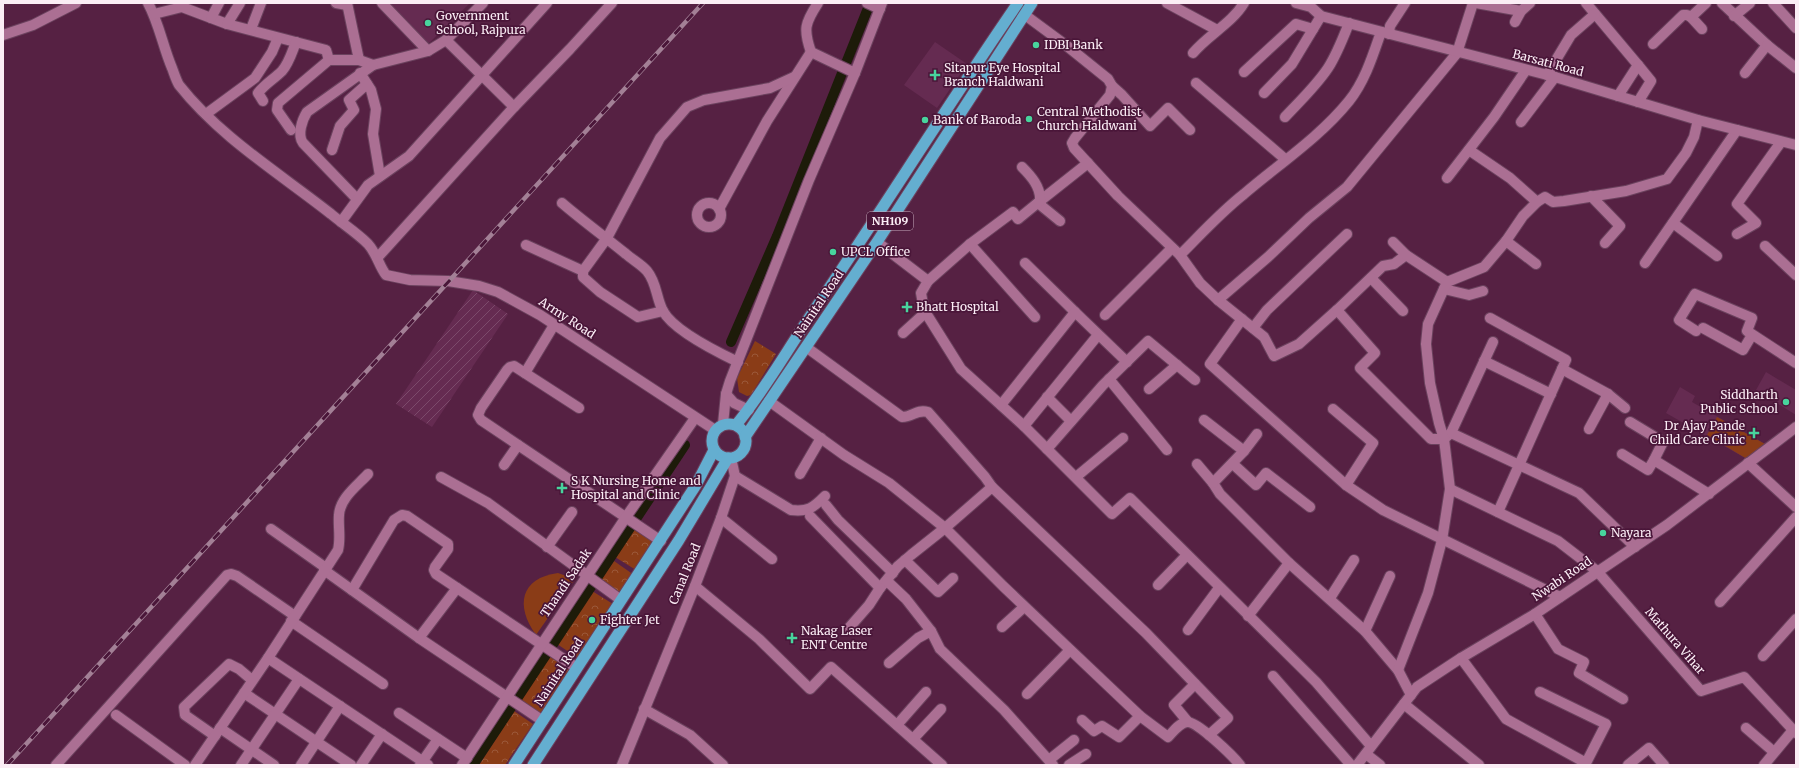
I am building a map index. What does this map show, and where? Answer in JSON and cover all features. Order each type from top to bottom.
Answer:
[{"type":"highway","name":"Nainital Road","points":[[736,426],[749,410],[958,90],[1018,3]]},
{"type":"highway","name":"Nainital Road","points":[[746,437],[876,242],[1032,3]]},
{"type":"highway","points":[[877,216],[888,223]]},
{"type":"highway","points":[[736,426],[743,431],[746,437],[746,445],[744,450],[736,457],[721,457],[714,450],[711,440],[719,427],[736,426]]},
{"type":"highway","name":"Nainital Road","points":[[514,765],[661,541],[696,485],[714,450]]},
{"type":"highway","points":[[532,765],[679,540],[730,458]]},
{"type":"highway","points":[[621,600],[634,609]]},
{"type":"street","points":[[3,35],[33,25],[76,3]]},
{"type":"street","points":[[148,3],[154,14],[165,51],[178,83],[206,114],[243,147],[341,222],[368,245],[378,257],[514,107],[612,3]]},
{"type":"street","points":[[211,18],[219,3]]},
{"type":"street","points":[[227,24],[240,3]]},
{"type":"street","points":[[251,29],[261,3]]},
{"type":"street","points":[[336,3],[347,4],[358,60]]},
{"type":"street","points":[[382,3],[428,51]]},
{"type":"street","points":[[357,199],[302,143],[300,135],[304,117],[307,112],[373,65],[428,51],[446,40],[483,3]]},
{"type":"street","points":[[341,222],[368,185],[409,156],[547,3]]},
{"type":"street","points":[[719,209],[764,127],[810,52],[805,34],[810,16],[818,3]]},
{"type":"street","points":[[1167,3],[1217,30]]},
{"type":"street","points":[[1193,53],[1202,42],[1217,30],[1244,3]]},
{"type":"street","name":"Barsati Road","points":[[1296,3],[1311,5],[1321,16],[1551,76],[1698,120],[1796,145]]},
{"type":"street","points":[[1105,315],[1242,195],[1329,122],[1350,100],[1385,33],[1405,3]]},
{"type":"street","points":[[1218,300],[1309,218],[1347,187],[1457,52],[1473,3]]},
{"type":"street","points":[[1476,3],[1521,11]]},
{"type":"street","points":[[1515,22],[1521,11],[1530,3]]},
{"type":"street","points":[[1586,3],[1651,80],[1638,102]]},
{"type":"street","points":[[1691,17],[1706,3]]},
{"type":"street","points":[[1722,3],[1734,16],[1767,45],[1796,68]]},
{"type":"street","points":[[1734,16],[1750,3]]},
{"type":"street","points":[[1773,3],[1796,28]]},
{"type":"street","points":[[154,14],[182,5],[227,24],[251,29],[278,38],[326,50],[329,60]]},
{"type":"street","points":[[719,427],[726,394],[852,72],[875,5]]},
{"type":"street","points":[[1521,122],[1551,76],[1571,35],[1596,14]]},
{"type":"street","points":[[1025,15],[1108,79],[1112,86],[1150,126],[1168,108],[1190,130]]},
{"type":"street","points":[[1653,44],[1683,15],[1691,17],[1702,29]]},
{"type":"street","points":[[1264,93],[1292,64],[1321,16]]},
{"type":"street","points":[[1285,117],[1315,85],[1327,69],[1336,53],[1349,23]]},
{"type":"street","points":[[1244,72],[1296,24],[1313,30]]},
{"type":"street","points":[[206,114],[255,78],[272,52],[278,38]]},
{"type":"street","points":[[446,40],[514,107]]},
{"type":"street","points":[[263,100],[258,92],[285,67],[296,42]]},
{"type":"street","points":[[1745,73],[1767,45]]},
{"type":"street","points":[[810,52],[852,72]]},
{"type":"street","points":[[290,130],[277,110],[278,102],[329,60],[358,60],[373,65]]},
{"type":"street","points":[[1618,96],[1638,65]]},
{"type":"street","points":[[1447,178],[1513,91],[1526,70]]},
{"type":"street","points":[[360,73],[371,90],[376,109],[373,134],[380,176]]},
{"type":"street","points":[[663,311],[638,317],[600,292],[583,277],[583,271],[607,238],[660,138],[687,107],[704,100],[770,88],[794,78]]},
{"type":"street","points":[[1196,83],[1285,160]]},
{"type":"street","points":[[332,150],[340,126],[354,110],[349,100],[367,84]]},
{"type":"street","points":[[1112,86],[1110,95],[1075,138],[1072,144],[1118,196],[1176,252],[1200,283],[1218,300],[1264,337],[1274,356],[1299,344],[1383,266],[1394,264],[1406,255]]},
{"type":"street","points":[[1398,670],[1428,593],[1442,540],[1450,489],[1447,436],[1439,423],[1430,383],[1426,344],[1428,324],[1446,286],[1484,267],[1506,241],[1523,216],[1545,196],[1553,202],[1626,191],[1667,179],[1686,153],[1694,137],[1698,120]]},
{"type":"street","points":[[1645,263],[1737,130]]},
{"type":"street","points":[[1737,234],[1756,223],[1737,204],[1781,142]]},
{"type":"street","points":[[1469,150],[1510,178],[1537,202]]},
{"type":"street","points":[[1088,163],[1018,219],[1013,212],[970,244],[928,281],[921,293],[925,313],[961,368],[1024,426],[1112,514],[1130,498],[1219,588],[1316,682],[1380,765]]},
{"type":"street","points":[[1022,167],[1032,177],[1041,194],[1039,202]]},
{"type":"street","points":[[1591,196],[1620,226],[1605,243]]},
{"type":"street","points":[[1039,202],[1060,221]]},
{"type":"street","points":[[562,203],[586,224],[607,238],[648,272],[655,284],[663,311],[678,326],[705,346],[738,362]]},
{"type":"street","points":[[1673,223],[1717,256]]},
{"type":"street","points":[[1252,328],[1267,310],[1347,234]]},
{"type":"street","points":[[1506,241],[1536,264]]},
{"type":"street","points":[[876,242],[928,281]]},
{"type":"street","points":[[1393,242],[1406,255],[1446,286],[1469,295],[1483,290]]},
{"type":"street","points":[[970,244],[1035,317]]},
{"type":"street","points":[[526,245],[583,271]]},
{"type":"street","points":[[1765,246],[1796,275]]},
{"type":"street","name":"Army Road","points":[[378,257],[381,269],[386,275],[410,280],[448,281],[479,286],[498,292],[540,315],[695,418],[719,427]]},
{"type":"street","points":[[1025,263],[1126,362]]},
{"type":"street","points":[[1371,278],[1403,312]]},
{"type":"street","points":[[1752,335],[1743,350],[1679,320],[1695,294],[1752,318],[1747,331],[1796,363]]},
{"type":"street","points":[[1337,310],[1375,353],[1360,368],[1430,439],[1447,436],[1518,465],[1579,493],[1635,546]]},
{"type":"street","points":[[1001,405],[1075,312]]},
{"type":"street","points":[[903,333],[925,313]]},
{"type":"street","points":[[1490,318],[1566,360],[1498,512]]},
{"type":"street","points":[[1242,319],[1210,364],[1346,485],[1383,510],[1560,597]]},
{"type":"street","points":[[525,373],[554,325]]},
{"type":"street","points":[[1024,426],[1098,335]]},
{"type":"street","points":[[1047,449],[1109,379],[1148,341],[1195,380]]},
{"type":"street","points":[[1447,436],[1493,342]]},
{"type":"street","points":[[806,347],[902,416],[908,417],[920,410],[928,412],[992,487],[1146,633],[1228,718],[1209,736]]},
{"type":"street","points":[[1484,361],[1551,394]]},
{"type":"street","points":[[1149,389],[1177,365]]},
{"type":"street","points":[[579,408],[514,366],[510,367],[481,408],[478,415],[481,420],[632,520],[661,541]]},
{"type":"street","points":[[1562,369],[1608,394],[1625,408]]},
{"type":"street","points":[[1109,379],[1167,450]]},
{"type":"street","points":[[726,394],[734,403],[749,410]]},
{"type":"street","points":[[1589,429],[1608,394]]},
{"type":"street","points":[[1047,397],[1071,421]]},
{"type":"street","points":[[769,401],[888,483],[945,528],[1024,606],[1140,716],[1168,737],[1182,724],[1188,722],[1193,723],[1240,765]]},
{"type":"street","points":[[1333,409],[1373,443],[1346,485]]},
{"type":"street","name":"Thandi Sadak","points":[[464,761],[511,700],[592,580],[632,520],[695,418]]},
{"type":"street","points":[[1204,420],[1244,452]]},
{"type":"street","points":[[1622,454],[1648,470],[1663,442],[1630,422]]},
{"type":"street","name":"Nwabi Road","points":[[1357,765],[1417,687],[1461,658],[1535,614],[1635,546],[1709,494],[1796,427]]},
{"type":"street","points":[[1213,482],[1244,452],[1257,434]]},
{"type":"street","points":[[800,474],[821,438]]},
{"type":"street","points":[[1076,477],[1123,438]]},
{"type":"street","points":[[504,465],[518,445]]},
{"type":"street","name":"Canal Road","points":[[622,765],[721,518],[735,476],[730,458]]},
{"type":"street","points":[[1654,460],[1709,494]]},
{"type":"street","points":[[1748,463],[1796,507]]},
{"type":"street","points":[[1197,464],[1213,482],[1220,494],[1289,563],[1330,598],[1365,631],[1398,670],[1411,695]]},
{"type":"street","points":[[1233,464],[1256,485],[1266,473],[1310,507]]},
{"type":"street","points":[[194,765],[268,658],[338,550],[340,543],[339,515],[341,507],[344,500],[368,474]]},
{"type":"street","points":[[735,476],[791,510],[802,511],[825,501],[838,520],[887,581]]},
{"type":"street","points":[[441,477],[488,503],[621,600]]},
{"type":"street","points":[[848,629],[905,560],[992,487]]},
{"type":"street","points":[[1450,489],[1558,541],[1597,571]]},
{"type":"street","points":[[547,547],[572,512]]},
{"type":"street","points":[[352,590],[394,520],[402,515],[407,516],[448,544],[448,548],[434,570],[457,588],[577,668]]},
{"type":"street","points":[[810,516],[906,599],[931,631],[940,649],[1004,710],[1051,763],[1074,740]]},
{"type":"street","points":[[1720,602],[1796,517]]},
{"type":"street","points":[[721,518],[772,559]]},
{"type":"street","points":[[271,530],[419,638],[543,721]]},
{"type":"street","points":[[1158,585],[1187,555]]},
{"type":"street","points":[[905,560],[938,592],[953,578]]},
{"type":"street","points":[[1330,598],[1354,560]]},
{"type":"street","points":[[1248,616],[1289,563]]},
{"type":"street","name":"Mathura Vihar","points":[[1597,571],[1701,691],[1744,677],[1795,731]]},
{"type":"street","points":[[56,765],[227,575],[231,574],[236,576],[383,684]]},
{"type":"street","points":[[1365,631],[1390,576]]},
{"type":"street","points":[[695,586],[759,639],[810,689],[831,667],[942,765]]},
{"type":"street","points":[[419,638],[457,588]]},
{"type":"street","points":[[1188,630],[1219,588]]},
{"type":"street","points":[[1002,627],[1024,606]]},
{"type":"street","points":[[1535,614],[1558,649],[1584,662],[1578,673],[1623,699]]},
{"type":"street","points":[[1763,656],[1796,619]]},
{"type":"street","points":[[889,663],[918,638],[931,631]]},
{"type":"street","points":[[1027,694],[1070,650]]},
{"type":"street","points":[[268,658],[382,734],[423,764],[438,739]]},
{"type":"street","points":[[1461,658],[1506,719],[1586,763],[1606,724],[1540,692]]},
{"type":"street","points":[[252,680],[239,669],[230,664],[184,707],[185,715],[252,749],[274,765]]},
{"type":"street","points":[[1273,676],[1352,765]]},
{"type":"street","points":[[241,765],[299,679]]},
{"type":"street","points":[[1188,722],[1174,705],[1194,684]]},
{"type":"street","points":[[897,725],[926,692]]},
{"type":"street","points":[[244,693],[351,765]]},
{"type":"street","points":[[1404,704],[1479,765]]},
{"type":"street","points":[[301,765],[340,706]]},
{"type":"street","points":[[644,709],[690,735],[723,765]]},
{"type":"street","points":[[913,739],[941,709]]},
{"type":"street","points":[[399,713],[438,739],[464,761]]},
{"type":"street","points":[[116,715],[185,765]]},
{"type":"street","points":[[1082,720],[1094,731],[1102,726],[1119,737],[1140,716]]},
{"type":"street","points":[[1746,728],[1774,752]]},
{"type":"street","points":[[1764,765],[1774,752],[1795,731]]},
{"type":"street","points":[[361,765],[382,734]]},
{"type":"street","points":[[1628,765],[1649,748],[1664,765]]},
{"type":"street","points":[[1069,765],[1086,754]]},
{"type":"shaded area","name":"Government School, Rajpura","points":[[388,3],[470,3],[428,44]]},
{"type":"shaded area","name":"Sitapur Eye Hospital Branch Haldwani","points":[[935,42],[967,64],[937,108],[904,85]]},
{"type":"shaded area","points":[[473,290],[508,314],[432,427],[396,404]]},
{"type":"shaded area","name":"Siddharth Public School","points":[[1766,372],[1796,390],[1796,415],[1756,390]]},
{"type":"shaded area","points":[[1680,387],[1695,396],[1692,402],[1765,444],[1747,459],[1666,413]]},
{"type":"green space","points":[[755,341],[776,354],[751,395],[747,396],[739,392],[737,378]]},
{"type":"green space","points":[[1717,417],[1765,444],[1747,459],[1707,435]]},
{"type":"green space","points":[[635,527],[656,541],[636,570],[615,557]]},
{"type":"green space","points":[[614,561],[634,575],[620,596],[600,581]]},
{"type":"green space","points":[[558,573],[575,579],[536,635],[525,614],[525,595],[529,587],[536,581],[545,576]]},
{"type":"green space","points":[[592,591],[613,604],[578,658],[557,644]]},
{"type":"green space","points":[[551,655],[571,668],[541,714],[521,701]]},
{"type":"green space","points":[[514,711],[533,724],[505,765],[479,765]]},
{"type":"waterway","points":[[731,342],[777,236],[870,3]]},
{"type":"waterway","points":[[473,765],[685,445]]},
{"type":"railway","points":[[7,765],[703,3]]},
{"type":"place","name":"Government School, Rajpura","points":[[428,23]]},
{"type":"place","name":"IDBI Bank","points":[[1036,45]]},
{"type":"place","name":"Sitapur Eye Hospital Branch Haldwani","points":[[935,75]]},
{"type":"place","name":"Central Methodist Church Haldwani","points":[[1029,119]]},
{"type":"place","name":"Bank of Baroda","points":[[925,120]]},
{"type":"place","name":"UPCL Office","points":[[833,252]]},
{"type":"place","name":"Bhatt Hospital","points":[[907,307]]},
{"type":"place","name":"Siddharth Public School","points":[[1786,402]]},
{"type":"place","name":"Dr Ajay Pande Child Care Clinic","points":[[1754,433]]},
{"type":"place","name":"S K Nursing Home and Hospital and Clinic","points":[[562,488]]},
{"type":"place","name":"Nayara","points":[[1603,533]]},
{"type":"place","name":"Fighter Jet","points":[[592,620]]},
{"type":"place","name":"Nakag Laser ENT Centre","points":[[792,638]]}]
